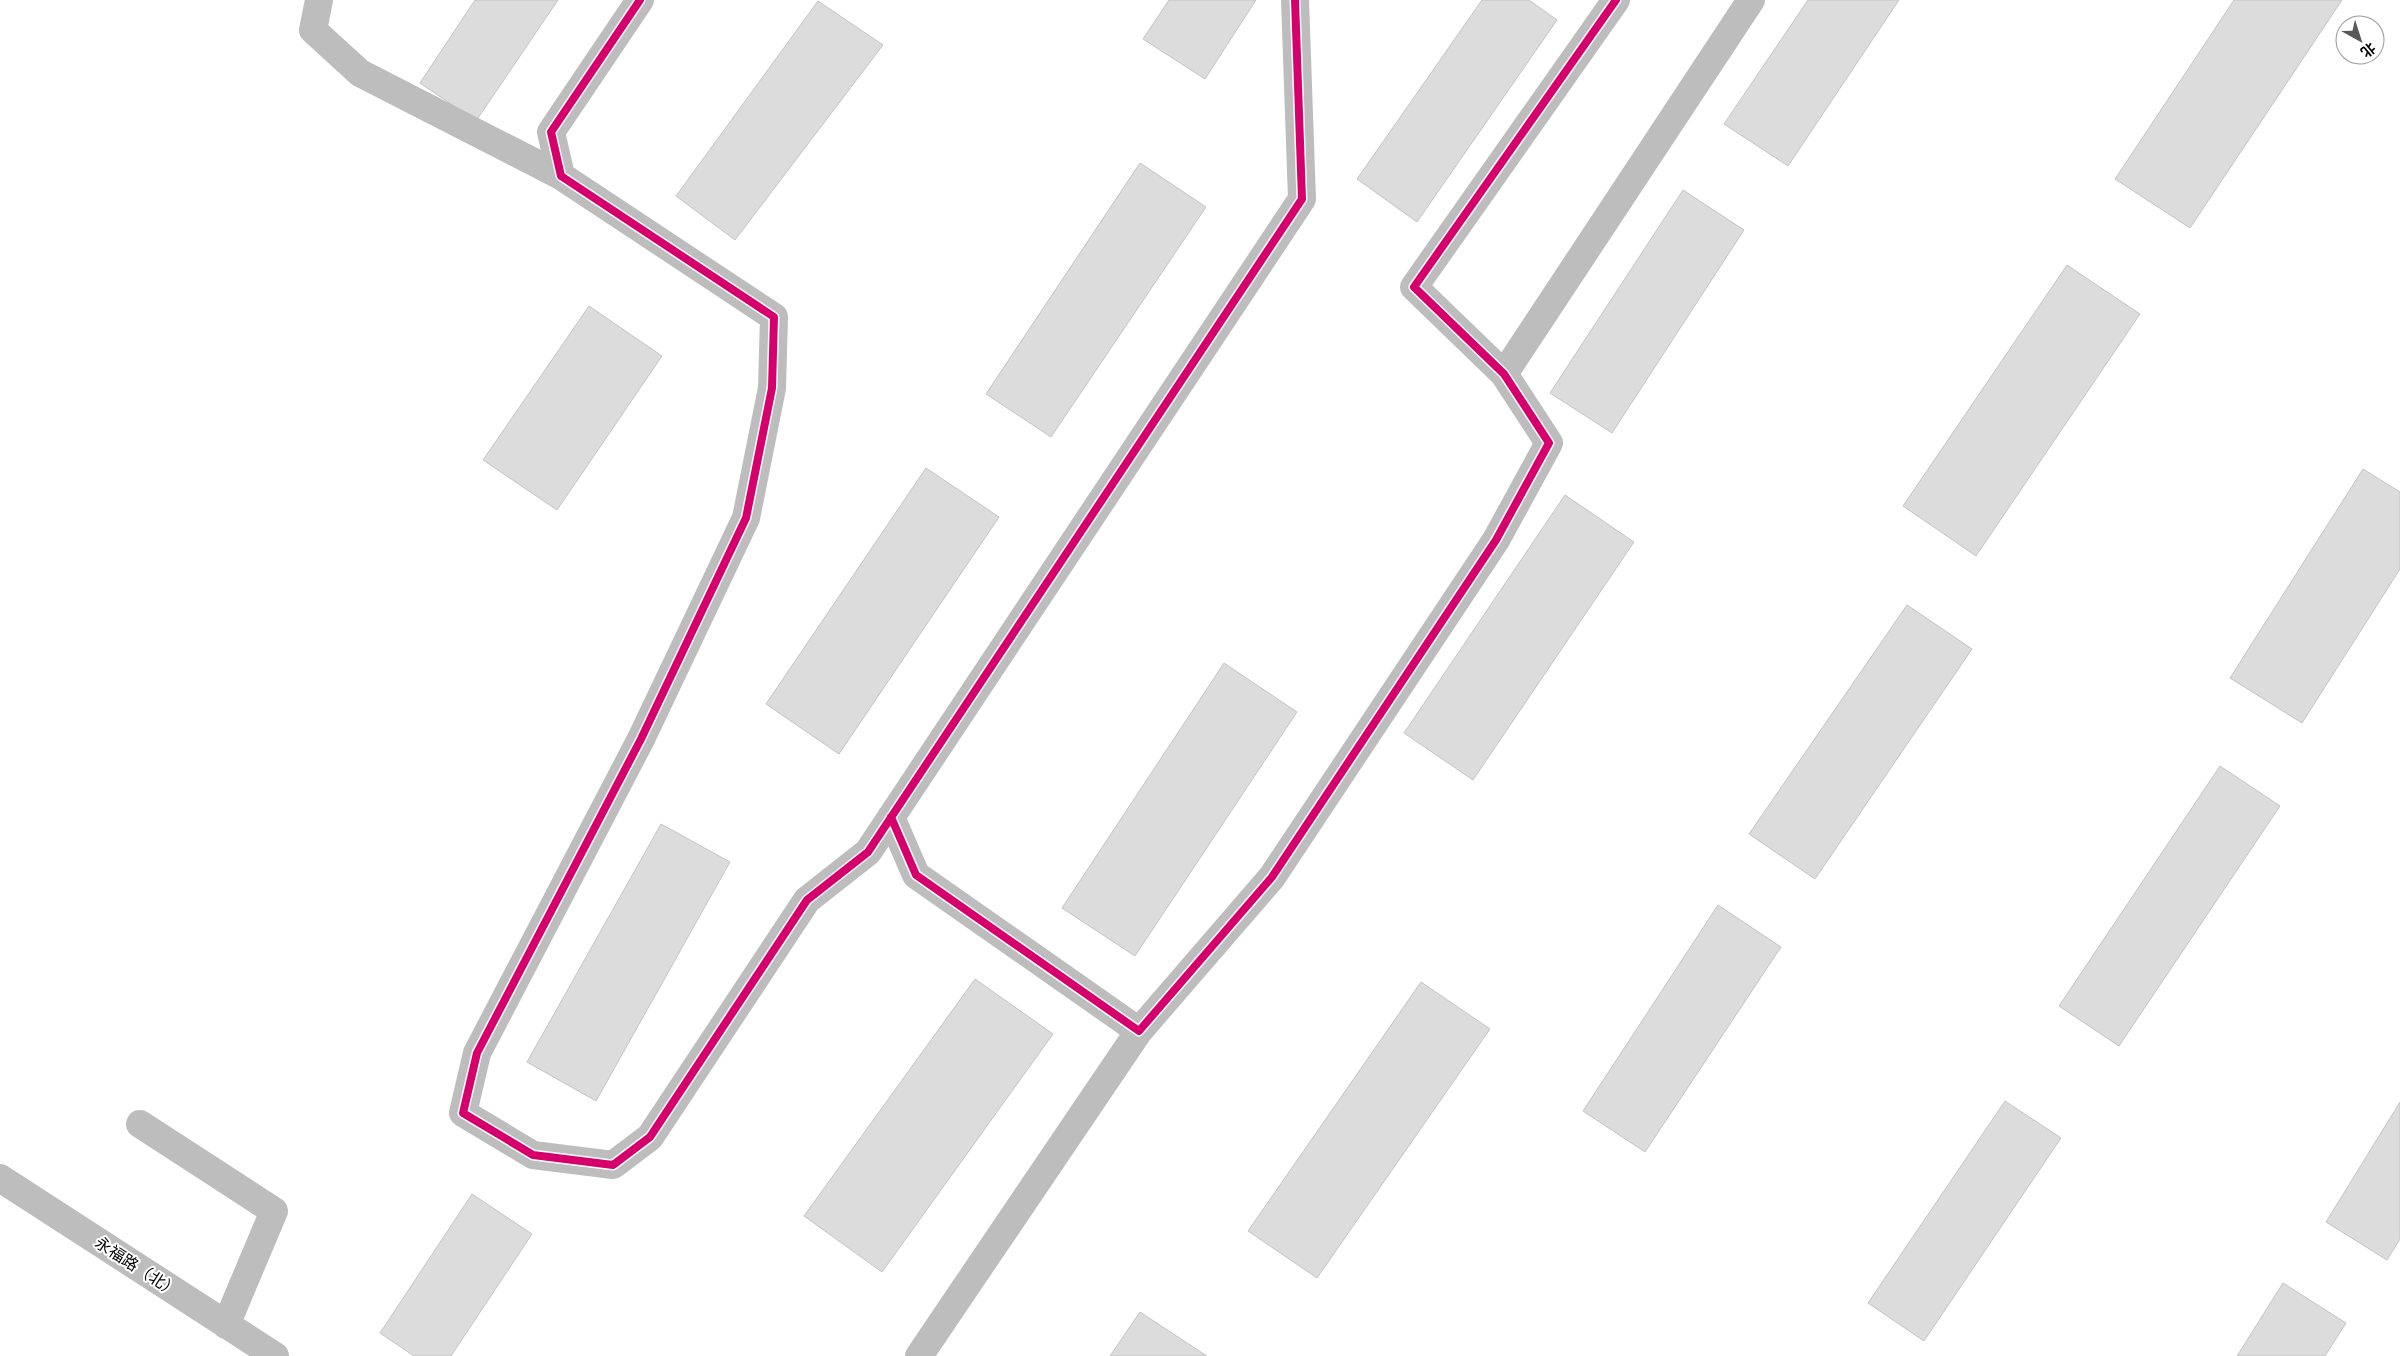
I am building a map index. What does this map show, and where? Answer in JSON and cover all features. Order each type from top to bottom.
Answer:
[{"type":"street","points":[[319,0],[313,30],[360,73],[561,176],[774,317],[772,388],[746,518],[641,739],[477,1053],[463,1113],[533,1155],[613,1165],[650,1137],[807,900],[868,852],[1302,199],[1296,0]]},
{"type":"street","points":[[561,176],[551,132],[640,0]]},
{"type":"street","points":[[920,1356],[1139,1030],[1272,877],[1496,540],[1549,443],[1504,374],[1414,287],[1616,0]]},
{"type":"street","points":[[1504,374],[1751,0]]},
{"type":"street","points":[[891,818],[916,874],[1139,1030]]},
{"type":"street","points":[[140,1124],[274,1211],[226,1325]]},
{"type":"street","name":"永福路（北）","points":[[0,1178],[275,1356]]},
{"type":"building","points":[[475,0],[558,0],[476,121],[420,83]]},
{"type":"building","points":[[1169,0],[1256,0],[1205,79],[1143,39]]},
{"type":"building","points":[[1482,0],[1529,0],[1557,20],[1417,222],[1357,179]]},
{"type":"building","points":[[1808,0],[1899,0],[1788,166],[1724,124]]},
{"type":"building","points":[[2234,0],[2342,0],[2190,228],[2115,179]]},
{"type":"building","points":[[818,1],[883,45],[735,240],[676,196]]},
{"type":"building","points":[[1140,163],[1206,207],[1051,437],[986,394]]},
{"type":"building","points":[[1683,190],[1744,230],[1612,433],[1550,393]]},
{"type":"building","points":[[2067,265],[2140,314],[1976,556],[1903,506]]},
{"type":"building","points":[[589,306],[662,356],[557,510],[483,460]]},
{"type":"building","points":[[926,468],[999,517],[839,754],[766,704]]},
{"type":"building","points":[[2363,469],[2400,492],[2400,569],[2302,723],[2230,678]]},
{"type":"building","points":[[1565,495],[1634,542],[1473,780],[1404,733]]},
{"type":"building","points":[[1907,605],[1972,649],[1815,879],[1749,834]]},
{"type":"building","points":[[1224,663],[1297,712],[1135,956],[1062,908]]},
{"type":"building","points":[[2220,766],[2280,806],[2119,1046],[2059,1006]]},
{"type":"building","points":[[661,824],[730,862],[596,1101],[527,1062]]},
{"type":"building","points":[[1718,905],[1781,947],[1645,1152],[1583,1111]]},
{"type":"building","points":[[975,979],[1053,1034],[882,1272],[804,1216]]},
{"type":"building","points":[[1421,982],[1490,1029],[1317,1278],[1248,1231]]},
{"type":"building","points":[[2005,1101],[2061,1138],[1924,1341],[1868,1303]]},
{"type":"building","points":[[2400,1102],[2400,1239],[2387,1260],[2326,1222]]},
{"type":"building","points":[[472,1194],[532,1234],[451,1356],[414,1356],[380,1333]]},
{"type":"building","points":[[2283,1283],[2346,1323],[2325,1356],[2237,1356]]},
{"type":"building","points":[[1140,1312],[1207,1356],[1110,1356]]},
{"type":"cycle path","points":[[640,0],[551,132],[561,176],[774,317],[772,388],[746,518],[641,739],[477,1053],[463,1113],[533,1155],[613,1165],[650,1137],[807,900],[868,852],[1302,199],[1295,0]]},
{"type":"cycle path","points":[[891,817],[916,875],[1139,1031],[1272,877],[1496,540],[1549,443],[1504,374],[1414,287],[1616,0]]}]
